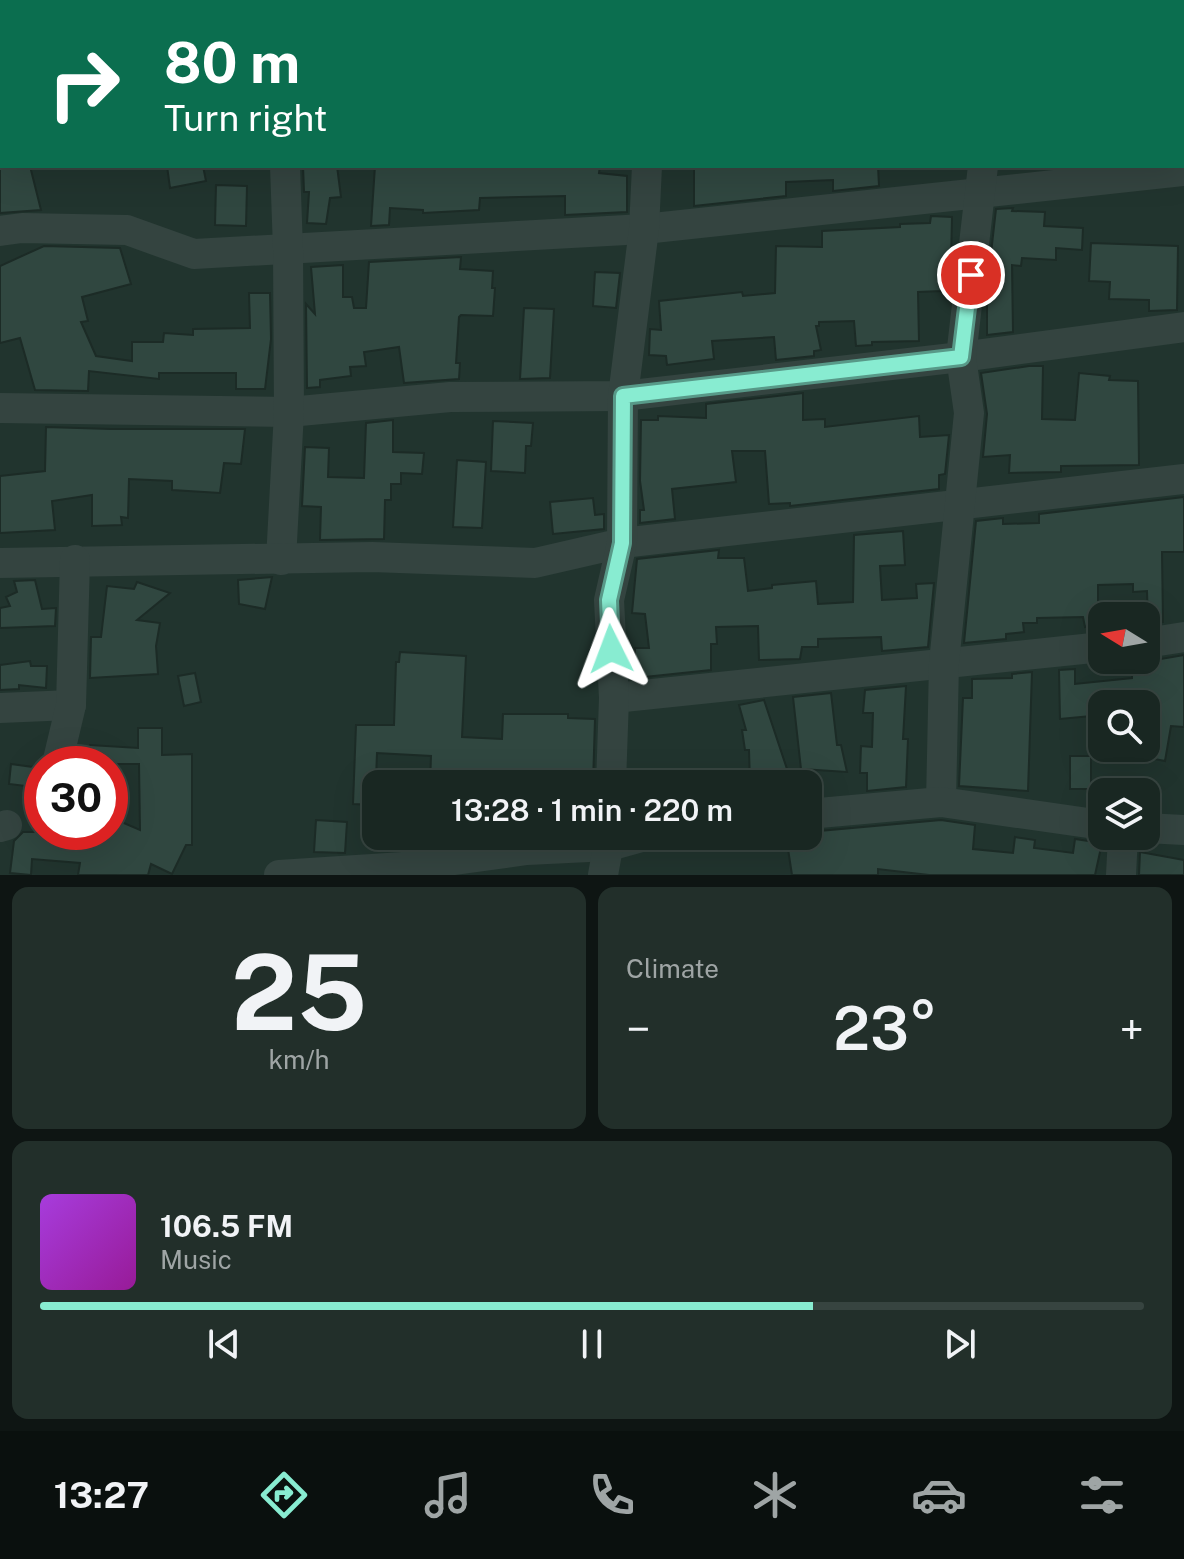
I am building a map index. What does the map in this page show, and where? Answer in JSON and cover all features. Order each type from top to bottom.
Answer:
[{"type":"street","points":[[281,560],[289,412],[285,168]]},
{"type":"street","points":[[611,770],[614,698],[609,600],[622,543],[623,396],[644,229],[647,168]]},
{"type":"street","points":[[0,231],[22,228],[127,230],[194,254],[644,229],[982,179],[1184,171]]},
{"type":"street","points":[[941,802],[944,663],[969,413],[961,357],[982,179]]},
{"type":"street","points":[[0,408],[289,412],[450,397],[623,396],[961,357],[1184,327]]},
{"type":"street","points":[[0,563],[372,557],[535,563],[622,543],[1184,479]]},
{"type":"street","points":[[61,746],[71,705],[75,560]]},
{"type":"street","points":[[1160,641],[1184,637]]},
{"type":"street","points":[[614,698],[1088,648]]},
{"type":"street","points":[[0,708],[71,705]]},
{"type":"street","points":[[822,813],[941,802],[1088,823]]},
{"type":"street","points":[[1160,829],[1184,830]]},
{"type":"street","points":[[279,875],[403,867],[527,850],[607,852]]},
{"type":"street","points":[[1121,875],[1122,850]]},
{"type":"building","points":[[0,168],[30,168],[41,210],[0,213]]},
{"type":"building","points":[[167,168],[203,168],[206,181],[170,188]]},
{"type":"building","points":[[303,168],[337,168],[341,197],[330,198],[326,224],[307,223],[309,192],[304,192]]},
{"type":"building","points":[[375,168],[600,168],[599,173],[627,176],[627,212],[565,215],[565,196],[480,198],[479,210],[423,213],[423,210],[390,208],[389,225],[371,226]]},
{"type":"building","points":[[694,168],[878,168],[879,186],[833,191],[833,180],[786,182],[786,196],[694,206]]},
{"type":"building","points":[[216,185],[247,186],[246,226],[215,225]]},
{"type":"building","points":[[1013,208],[1012,211],[1045,212],[1044,226],[1083,228],[1082,250],[1056,248],[1056,260],[1022,258],[1021,266],[1012,265],[1013,332],[987,335],[987,289],[996,209]]},
{"type":"building","points":[[931,216],[952,217],[951,262],[954,262],[951,286],[942,287],[942,291],[918,292],[919,341],[872,342],[872,345],[856,346],[854,321],[819,322],[816,326],[821,350],[814,351],[814,356],[776,360],[774,337],[712,341],[714,359],[667,365],[666,356],[649,355],[650,329],[661,330],[659,301],[742,292],[743,296],[775,293],[776,246],[822,247],[822,231],[930,223]]},
{"type":"building","points":[[1091,243],[1178,246],[1177,310],[1149,311],[1149,300],[1109,299],[1110,282],[1089,281]]},
{"type":"building","points":[[44,246],[120,248],[131,284],[82,297],[88,321],[81,322],[96,356],[132,361],[132,342],[163,342],[164,333],[193,335],[193,329],[250,328],[249,293],[270,293],[271,339],[265,389],[236,389],[236,373],[159,373],[159,379],[89,371],[88,391],[35,390],[20,338],[0,343],[0,266]]},
{"type":"building","points":[[461,257],[460,269],[493,271],[492,288],[495,288],[493,316],[459,317],[456,363],[460,363],[459,379],[404,383],[399,347],[364,352],[366,366],[350,367],[351,376],[320,380],[320,387],[307,388],[306,304],[315,314],[311,267],[343,265],[343,297],[352,297],[354,308],[366,308],[369,262]]},
{"type":"building","points":[[595,272],[620,273],[616,308],[593,306]]},
{"type":"building","points":[[524,308],[554,309],[550,378],[520,379]]},
{"type":"building","points":[[1043,366],[1042,419],[1075,420],[1079,373],[1110,376],[1109,380],[1138,381],[1139,465],[1061,466],[1061,472],[1009,473],[1010,455],[983,457],[987,414],[981,373]]},
{"type":"building","points":[[803,393],[803,420],[825,419],[825,427],[919,416],[920,437],[949,435],[945,474],[939,475],[939,489],[790,506],[790,503],[769,504],[765,451],[732,451],[736,482],[672,489],[675,519],[640,523],[640,510],[644,510],[640,481],[641,420],[658,420],[658,416],[706,418],[706,404]]},
{"type":"building","points":[[393,420],[393,452],[424,453],[422,474],[401,473],[401,484],[391,484],[391,500],[385,500],[384,539],[320,540],[321,507],[302,506],[305,447],[329,448],[328,477],[364,478],[366,423]]},
{"type":"building","points":[[493,421],[533,423],[531,446],[526,446],[525,473],[491,471]]},
{"type":"building","points":[[46,427],[245,429],[241,464],[224,463],[220,493],[172,490],[172,481],[129,479],[128,518],[121,517],[122,525],[92,526],[92,495],[52,501],[55,530],[0,533],[0,476],[45,471]]},
{"type":"building","points":[[457,460],[486,462],[482,528],[453,527]]},
{"type":"building","points":[[1184,497],[1184,552],[1162,552],[1163,622],[1160,623],[1160,602],[1147,602],[1147,591],[1133,592],[1133,584],[1098,585],[1098,602],[1088,602],[1088,626],[1085,627],[1083,617],[1037,618],[1037,623],[1023,623],[1024,632],[1006,634],[1006,639],[964,643],[976,521],[1003,518],[1003,524],[1039,523],[1039,514]]},
{"type":"building","points":[[593,498],[595,515],[604,514],[604,529],[553,534],[550,502]]},
{"type":"building","points":[[903,531],[905,565],[880,566],[882,600],[917,598],[916,584],[934,583],[928,647],[882,651],[881,637],[818,639],[818,647],[802,647],[800,659],[759,660],[758,626],[716,627],[717,644],[711,644],[711,670],[635,678],[635,648],[649,648],[645,614],[632,613],[637,559],[719,550],[718,558],[744,558],[748,591],[772,588],[772,585],[816,581],[818,604],[853,602],[854,535]]},
{"type":"building","points":[[272,577],[265,609],[239,604],[238,580]]},
{"type":"building","points":[[35,580],[42,609],[56,608],[55,626],[0,628],[0,608],[10,606],[6,597],[17,592],[14,581]]},
{"type":"building","points":[[137,582],[170,593],[137,620],[160,623],[156,646],[158,674],[90,678],[91,637],[101,637],[107,586],[134,589]]},
{"type":"building","points":[[400,652],[466,656],[462,737],[502,739],[503,714],[568,714],[568,718],[595,719],[593,770],[430,770],[431,756],[377,753],[376,770],[362,770],[362,804],[353,804],[356,725],[394,725],[396,662],[399,662]]},
{"type":"building","points":[[1184,655],[1184,727],[1171,726],[1165,761],[1160,760],[1160,690],[1088,690],[1088,716],[1060,719],[1059,670],[1075,669],[1075,684],[1132,678],[1132,674],[1160,674],[1160,659]]},
{"type":"building","points":[[30,661],[31,666],[47,666],[46,688],[19,685],[19,689],[0,690],[0,665]]},
{"type":"building","points":[[1032,672],[1028,791],[959,786],[963,698],[972,698],[972,679],[1012,678],[1012,674]]},
{"type":"building","points":[[195,673],[201,702],[184,706],[178,676]]},
{"type":"building","points":[[906,686],[903,739],[908,739],[906,787],[867,791],[867,773],[860,773],[861,746],[872,747],[873,713],[863,713],[865,690]]},
{"type":"building","points":[[831,693],[837,745],[841,745],[847,772],[801,769],[793,697]]},
{"type":"building","points":[[764,700],[787,770],[750,770],[749,750],[745,750],[742,730],[746,730],[739,705]]},
{"type":"building","points":[[138,728],[162,728],[162,755],[192,754],[192,845],[186,845],[172,874],[151,864],[148,875],[78,875],[80,863],[32,859],[31,875],[10,873],[14,841],[23,832],[24,850],[128,850],[128,825],[140,830],[139,764],[128,764],[128,747],[138,748]]},
{"type":"building","points":[[1070,756],[1088,756],[1091,778],[1088,778],[1088,789],[1070,789]]},
{"type":"building","points":[[11,764],[24,766],[24,786],[9,784]]},
{"type":"building","points":[[316,820],[347,822],[345,853],[314,852]]},
{"type":"building","points":[[941,820],[975,825],[973,849],[1013,853],[1015,837],[1035,840],[1034,848],[1073,853],[1075,839],[1088,841],[1088,850],[1100,850],[1095,875],[929,875],[878,869],[878,875],[792,875],[788,850],[822,850],[822,831]]},
{"type":"building","points":[[1140,852],[1184,860],[1184,875],[1139,875]]},
{"type":"route","points":[[611,649],[609,600],[622,543],[623,396],[961,357],[971,275]]}]
